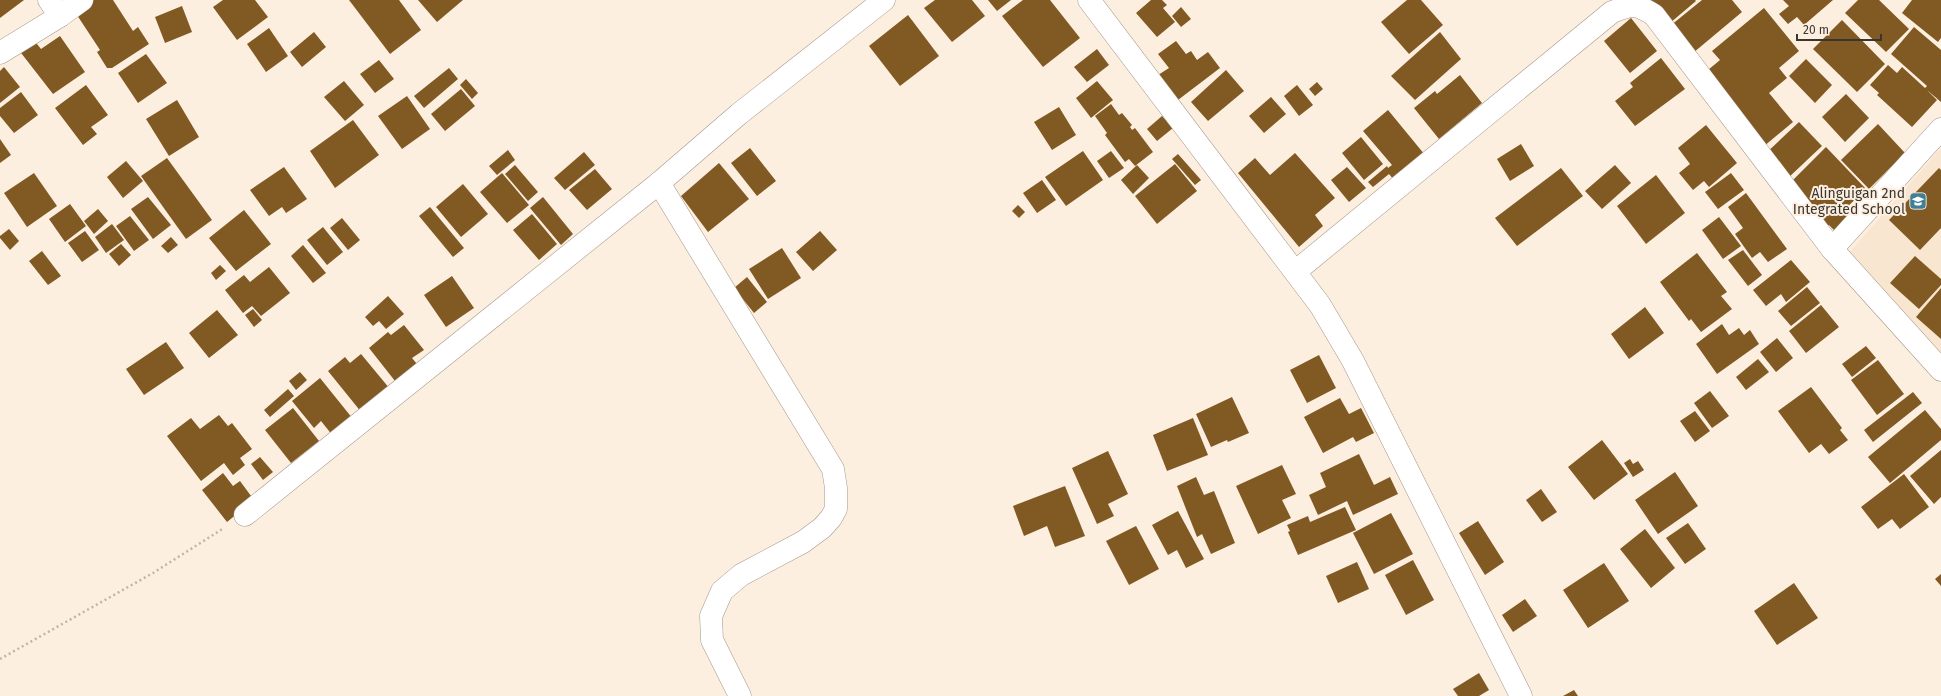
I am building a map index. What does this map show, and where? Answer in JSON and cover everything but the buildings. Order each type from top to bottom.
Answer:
[{"type":"street","points":[[0,53],[54,8],[82,0]]},
{"type":"street","points":[[245,515],[659,183],[739,114],[884,0]]},
{"type":"street","points":[[1088,0],[1296,271],[1320,305],[1353,361],[1521,696]]},
{"type":"street","points":[[1296,271],[1612,12],[1629,5],[1640,6],[1654,15],[1832,249],[1941,370]]},
{"type":"street","points":[[1832,249],[1941,129]]},
{"type":"street","points":[[659,183],[833,469],[836,488],[836,509],[822,528],[803,542],[741,575],[722,591],[711,616],[712,640],[740,696]]},
{"type":"path","points":[[0,659],[153,573],[245,515]]},
{"type":"shaded area","name":"Alinguigan 2nd Integrated School","points":[[1941,148],[1941,355],[1849,253]]},
{"type":"place","name":"Alinguigan 2nd Integrated School","points":[[1918,201]]}]
